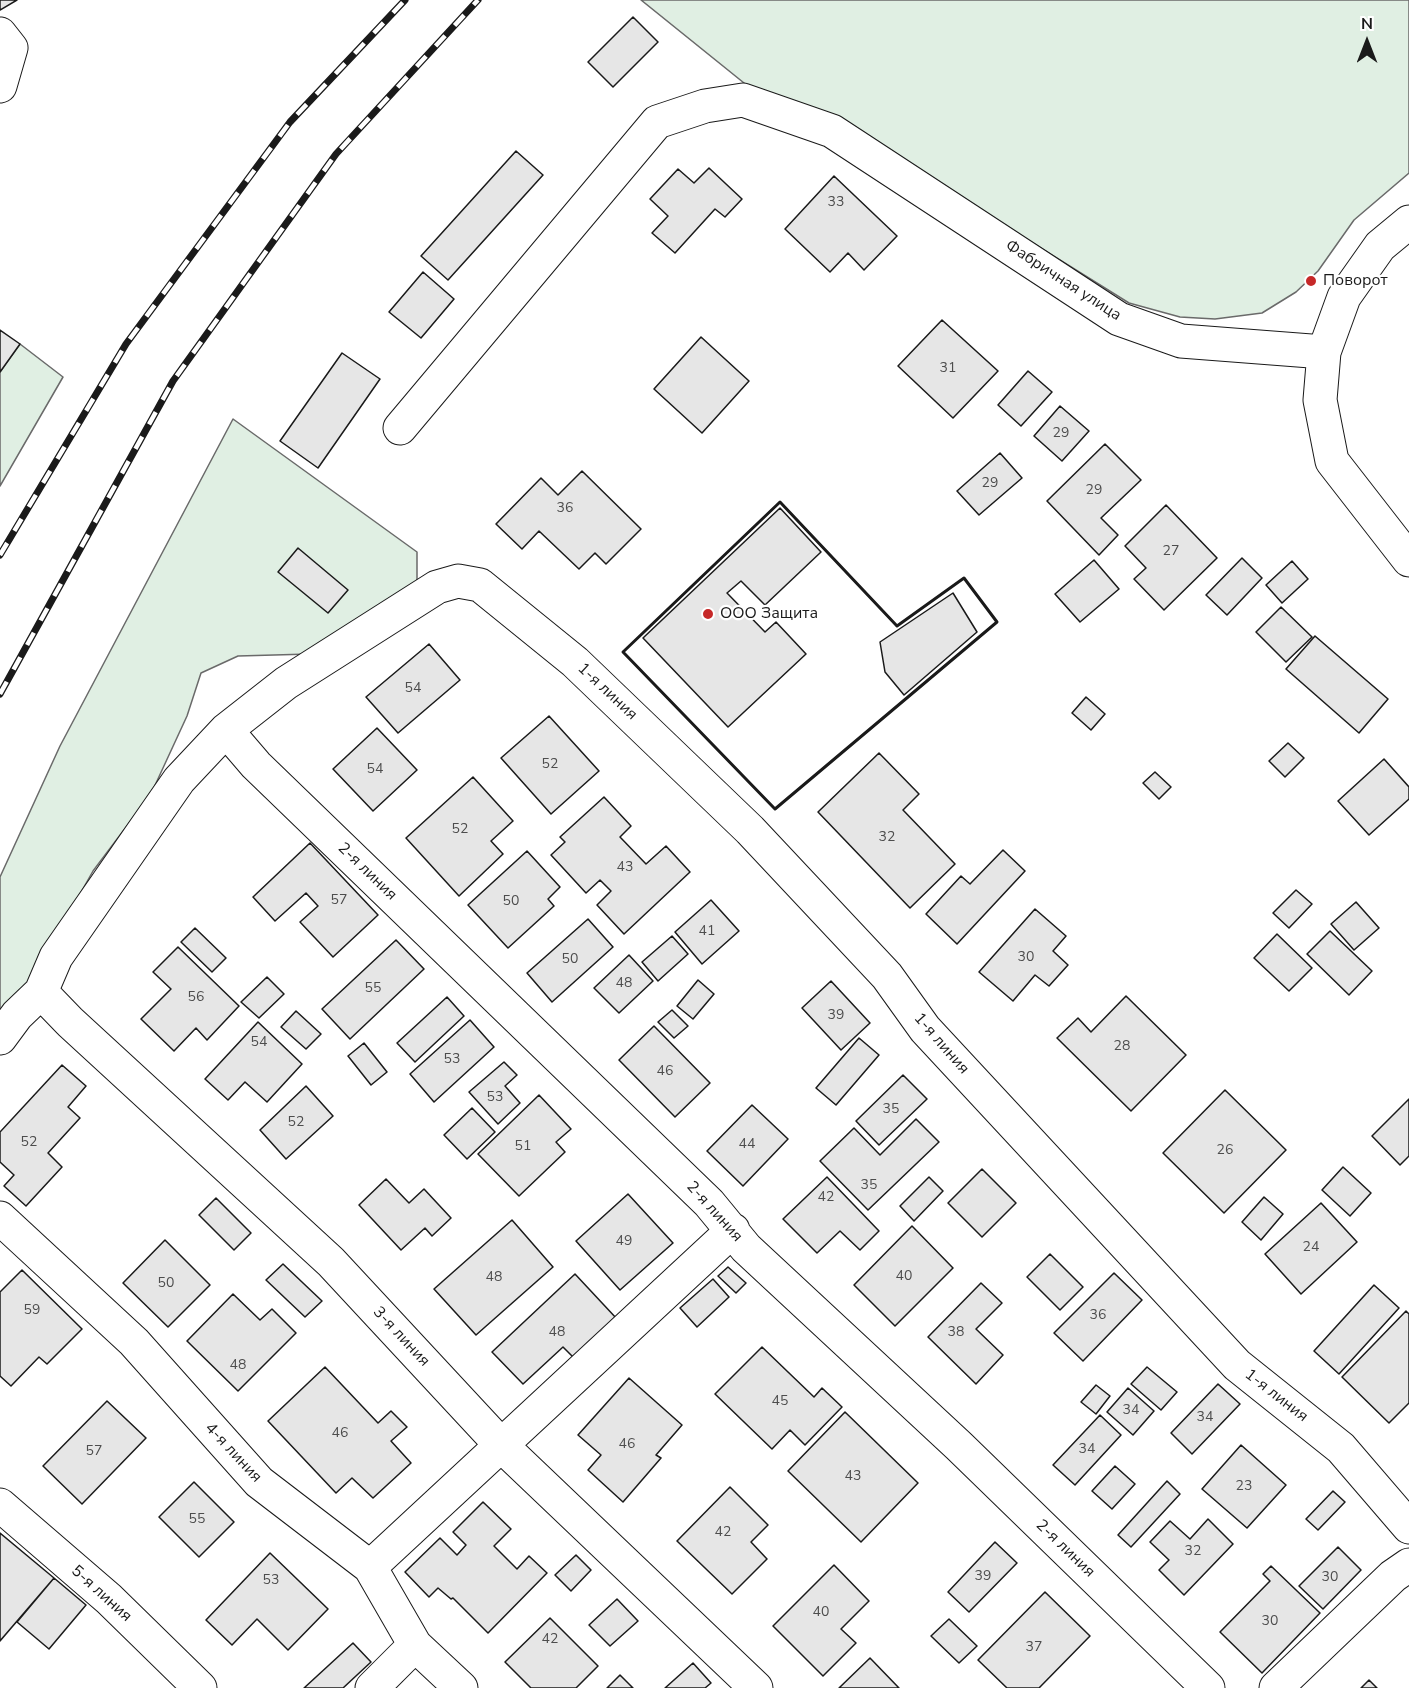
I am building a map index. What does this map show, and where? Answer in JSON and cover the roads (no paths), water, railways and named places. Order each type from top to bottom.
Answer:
[{"type":"street","points":[[0,34],[12,48],[0,86]]},
{"type":"street","name":"Фабричная улица","points":[[400,428],[657,122],[705,106],[743,100],[832,131],[1119,319],[1181,341],[1324,352]]},
{"type":"street","points":[[1409,222],[1380,246],[1344,297],[1324,352],[1320,400],[1332,461],[1409,560]]},
{"type":"street","name":"1-я линия","points":[[226,730],[286,683],[436,587],[458,581],[480,585],[574,662],[721,801],[887,976],[925,1029],[1237,1365],[1341,1448],[1409,1527]]},
{"type":"street","points":[[0,1038],[17,1015],[41,992],[56,957],[179,780],[226,730]]},
{"type":"street","name":"2-я линия","points":[[226,730],[256,765],[709,1203],[746,1248],[959,1446],[1208,1688]]},
{"type":"street","name":"3-я линия","points":[[41,992],[70,1022],[331,1262],[501,1444],[756,1688]]},
{"type":"street","name":"4-я линия","points":[[0,1218],[134,1342],[259,1482],[370,1567],[415,1645],[461,1688]]},
{"type":"street","points":[[370,1567],[733,1230]]},
{"type":"street","name":"5-я линия","points":[[0,1504],[109,1599],[200,1688]]},
{"type":"street","points":[[1276,1688],[1393,1576],[1409,1565]]},
{"type":"street","points":[[372,1688],[415,1645]]},
{"type":"railway","points":[[0,555],[126,344],[290,122],[405,0]]},
{"type":"railway","points":[[0,694],[173,381],[336,154],[478,0]]},
{"type":"place","name":"Поворот","points":[[1311,281]]},
{"type":"place","name":"ООО Защита","points":[[708,614]]}]
